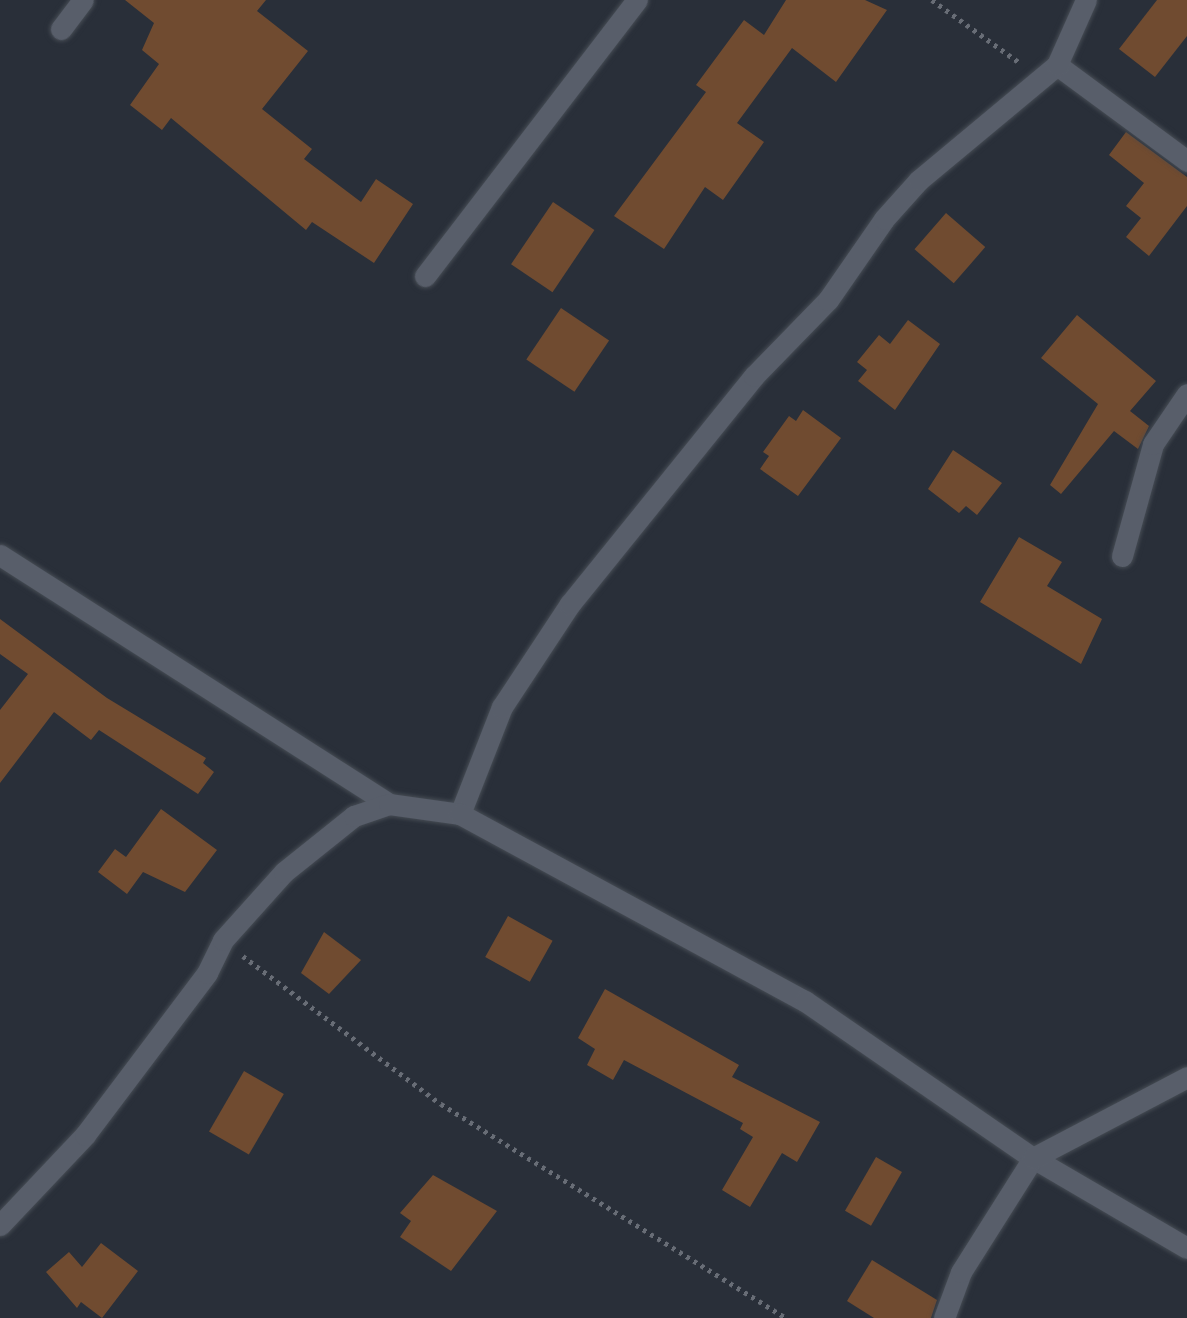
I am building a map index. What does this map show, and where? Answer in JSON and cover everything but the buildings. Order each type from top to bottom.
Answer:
[{"type":"street","points":[[61,29],[83,0]]},
{"type":"street","points":[[425,276],[637,0]]},
{"type":"street","points":[[460,814],[481,753],[528,660],[616,545],[754,376],[828,300],[901,200],[1050,72],[1086,0]]},
{"type":"street","points":[[1050,72],[1187,161]]},
{"type":"street","points":[[1122,556],[1153,444],[1187,394]]},
{"type":"street","points":[[0,555],[389,804],[460,814],[805,1001],[1033,1158],[1187,1248]]},
{"type":"street","points":[[0,1225],[85,1135],[206,973],[223,940],[313,847],[355,816],[389,804]]},
{"type":"street","points":[[944,1318],[961,1272],[1033,1158],[1187,1077]]},
{"type":"path","points":[[932,0],[1050,72]]},
{"type":"path","points":[[223,940],[347,1040],[441,1104],[786,1318]]}]
